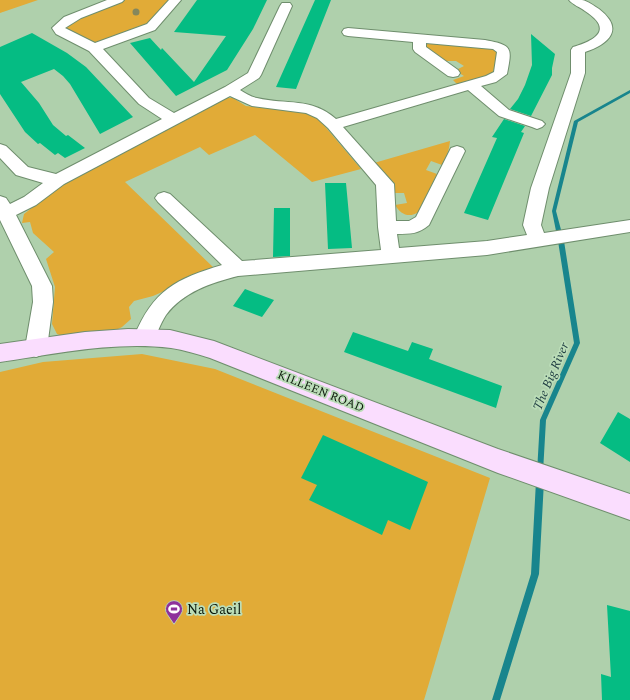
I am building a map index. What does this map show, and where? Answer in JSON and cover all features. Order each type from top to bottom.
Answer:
[{"type":"street","points":[[118,0],[70,19],[58,28],[60,31],[94,48],[144,101],[173,119]]},
{"type":"street","points":[[94,48],[151,27],[175,0]]},
{"type":"street","points":[[543,240],[532,224],[540,188],[578,73],[578,50],[597,43],[604,38],[607,33],[605,22],[597,14],[575,0]]},
{"type":"street","points":[[36,348],[43,302],[42,286],[3,208],[30,201],[58,180],[230,90],[254,75],[286,6]]},
{"type":"street","points":[[333,125],[491,79],[500,74],[504,55],[503,50],[496,46],[485,44],[348,32]]},
{"type":"street","points":[[419,38],[420,49],[453,73]]},
{"type":"street","points":[[470,85],[504,113],[537,124]]},
{"type":"street","points":[[230,90],[252,102],[310,109],[322,115],[333,125],[385,184],[387,227],[391,257]]},
{"type":"street","points":[[0,149],[22,171],[49,179],[58,180]]},
{"type":"street","points":[[387,227],[413,228],[424,221],[457,151]]},
{"type":"street","points":[[164,198],[238,269]]},
{"type":"street","points":[[145,338],[148,324],[162,303],[200,280],[238,269],[487,248],[630,226]]},
{"type":"street","name":"KILLEEN ROAD","points":[[0,353],[98,341],[145,338],[172,340],[214,350],[498,461],[630,507]]},
{"type":"shaded area","points":[[0,0],[38,0],[0,13]]},
{"type":"shaded area","points":[[125,0],[169,0],[145,26],[103,42],[93,42],[65,29],[64,26],[82,17]]},
{"type":"shaded area","points":[[429,43],[489,47],[495,49],[498,52],[492,75],[458,85],[453,80],[464,76],[459,73],[458,69],[464,66],[456,61],[442,61],[424,46]]},
{"type":"shaded area","points":[[221,98],[233,98],[246,106],[309,113],[317,117],[361,169],[312,182],[255,135],[209,155],[200,147],[125,182],[215,269],[153,296],[134,301],[129,307],[131,319],[122,327],[110,333],[67,338],[57,334],[52,324],[55,287],[46,259],[54,252],[33,233],[30,222],[22,223],[24,214],[70,178]]},
{"type":"shaded area","points":[[450,141],[448,153],[442,165],[431,161],[426,170],[437,174],[419,212],[409,215],[400,211],[395,205],[407,203],[404,193],[394,193],[374,163]]},
{"type":"shaded area","points":[[142,354],[215,369],[490,478],[424,700],[0,700],[0,372],[43,362]]},
{"type":"building","points":[[197,0],[267,0],[253,29],[227,70],[176,96],[130,43],[150,38],[161,50],[162,48],[194,82],[226,36],[174,32]]},
{"type":"building","points":[[315,0],[331,0],[296,89],[276,87]]},
{"type":"building","points":[[32,33],[67,53],[86,67],[133,117],[100,134],[70,84],[54,69],[21,82],[39,103],[53,125],[66,136],[68,135],[85,148],[65,158],[58,153],[55,155],[40,143],[38,144],[25,132],[0,94],[0,47]]},
{"type":"building","points":[[531,34],[555,54],[552,75],[531,116],[510,109],[518,99],[525,85],[532,65]]},
{"type":"building","points":[[504,119],[525,126],[521,132],[524,133],[488,220],[464,213],[497,138],[492,137]]},
{"type":"building","points":[[325,183],[346,183],[352,248],[328,249]]},
{"type":"building","points":[[274,208],[290,208],[290,256],[273,257]]},
{"type":"building","points":[[245,289],[274,300],[262,317],[233,306]]},
{"type":"building","points":[[353,332],[408,351],[412,342],[433,349],[429,359],[502,386],[496,408],[344,352]]},
{"type":"building","points":[[618,412],[630,419],[630,462],[600,443]]},
{"type":"building","points":[[323,435],[428,482],[410,530],[388,520],[382,535],[309,500],[317,485],[301,478]]},
{"type":"building","points":[[607,605],[630,611],[630,700],[602,700],[601,674],[611,677]]},
{"type":"waterway","name":"The Big River","points":[[540,472],[543,420],[577,343],[561,241],[554,211],[576,121],[630,91]]},
{"type":"waterway","name":"The Big River","points":[[496,700],[535,574],[540,481]]},
{"type":"place","name":"Na Gaeil","points":[[174,624]]}]
